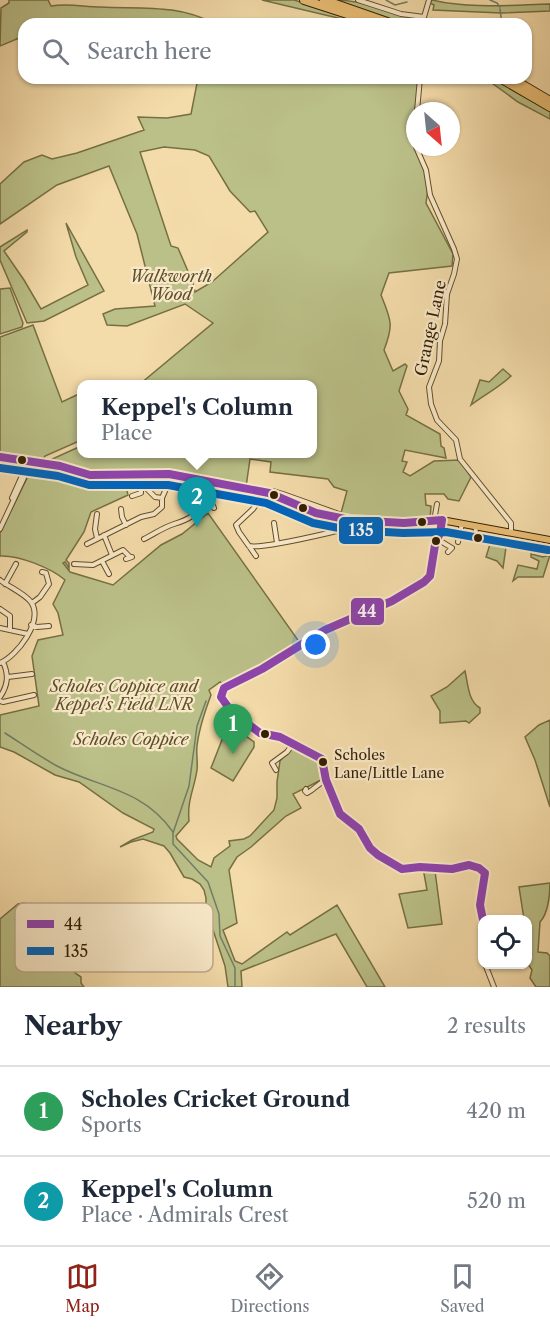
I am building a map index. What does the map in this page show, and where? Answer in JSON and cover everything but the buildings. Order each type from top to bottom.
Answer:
[{"type":"highway","points":[[304,0],[360,18]]},
{"type":"highway","points":[[324,0],[376,18]]},
{"type":"highway","points":[[510,84],[550,107]]},
{"type":"highway","points":[[522,84],[550,100]]},
{"type":"main road","points":[[0,457],[28,467],[60,466],[90,475],[169,474],[265,494],[339,520],[404,523],[442,520],[550,540]]},
{"type":"street","points":[[358,0],[401,14],[424,17],[428,1]]},
{"type":"street","points":[[418,102],[419,84]]},
{"type":"street","name":"Grange Lane","points":[[420,156],[426,170],[433,204],[457,259],[447,294],[439,361],[429,387],[431,404],[437,420],[456,440],[460,459],[511,523],[511,532]]},
{"type":"street","points":[[0,464],[28,467],[0,528]]},
{"type":"street","points":[[87,544],[141,517],[154,514],[163,506],[162,498],[168,484],[169,474]]},
{"type":"street","points":[[132,496],[141,493],[141,475]]},
{"type":"street","points":[[144,539],[189,519],[199,507],[200,499],[191,488],[191,479]]},
{"type":"street","points":[[168,484],[185,488]]},
{"type":"street","points":[[181,498],[182,491],[191,488]]},
{"type":"street","points":[[147,489],[155,497],[162,498]]},
{"type":"street","points":[[248,494],[265,494]]},
{"type":"street","points":[[256,556],[236,525],[254,509],[265,494]]},
{"type":"street","points":[[200,499],[209,497],[214,508]]},
{"type":"street","points":[[434,521],[437,504]]},
{"type":"street","points":[[121,509],[126,525]]},
{"type":"street","points":[[97,514],[94,530],[98,538]]},
{"type":"street","points":[[343,537],[339,520],[352,524]]},
{"type":"street","points":[[442,520],[430,576],[414,590],[325,630],[262,669],[224,688],[221,697],[231,711],[260,733],[278,736],[322,759],[326,780],[340,814],[359,829],[373,851],[398,868],[452,869],[469,865],[485,873],[480,905],[482,915]]},
{"type":"street","points":[[274,523],[278,543]]},
{"type":"street","points":[[458,542],[462,523]]},
{"type":"street","points":[[475,538],[476,526]]},
{"type":"street","points":[[249,546],[278,543],[337,531],[340,528]]},
{"type":"street","points":[[104,535],[112,555]]},
{"type":"street","points":[[437,539],[451,545],[452,548],[448,552]]},
{"type":"street","points":[[74,564],[93,565],[123,549],[129,557]]},
{"type":"street","points":[[102,561],[110,574]]},
{"type":"street","points":[[5,584],[16,564]]},
{"type":"street","points":[[32,603],[40,597],[49,584],[46,573],[42,572]]},
{"type":"street","points":[[0,580],[32,603],[34,613],[28,634],[15,654],[2,663],[8,677],[1,696],[3,702],[34,695]]},
{"type":"street","points":[[0,609],[10,616],[10,630]]},
{"type":"street","points":[[31,625],[49,626]]},
{"type":"street","points":[[0,628],[28,634]]},
{"type":"street","points":[[8,677],[32,674]]},
{"type":"street","points":[[276,770],[272,763],[287,752],[292,745]]},
{"type":"street","points":[[306,789],[307,793],[326,780]]},
{"type":"street","points":[[487,969],[494,987]]},
{"type":"green space","points":[[9,0],[48,0],[51,6],[174,10],[201,18],[18,18],[18,38],[0,46],[1,8],[9,3]]},
{"type":"green space","points":[[262,0],[294,0],[351,18],[338,18]]},
{"type":"green space","points":[[334,0],[366,4],[419,18],[384,18]]},
{"type":"green space","points":[[432,0],[476,5],[550,4],[550,11],[501,13],[433,10],[434,5],[430,3]]},
{"type":"green space","name":"Walkworth Wood","points":[[197,84],[418,84],[416,102],[406,102],[406,156],[418,156],[425,171],[428,188],[426,203],[453,254],[452,266],[389,273],[381,295],[390,322],[384,350],[393,371],[405,364],[407,366],[399,391],[408,409],[406,415],[440,434],[441,446],[444,448],[446,458],[405,450],[402,461],[407,462],[403,472],[410,476],[434,461],[460,460],[471,477],[459,501],[448,499],[444,494],[425,494],[426,505],[431,506],[430,519],[360,519],[342,516],[347,491],[334,487],[328,479],[270,472],[271,462],[250,459],[246,487],[167,470],[89,472],[50,460],[77,448],[77,458],[317,458],[317,380],[145,380],[213,323],[185,304],[127,326],[107,325],[103,314],[115,309],[155,306],[137,234],[109,166],[57,185],[0,224],[0,184],[24,162],[42,155],[52,159],[77,153],[144,130],[138,117],[167,118],[191,114]],"holes":[[[164,147],[195,150],[209,156],[230,191],[250,212],[255,211],[268,232],[212,282],[195,292],[178,248],[171,246],[140,152]]]},
{"type":"green space","points":[[493,84],[503,84],[550,111],[550,119],[518,102]]},
{"type":"green space","points":[[66,223],[104,291],[44,321],[27,323],[0,260],[0,247],[27,230],[4,251],[41,309],[88,285],[76,257]]},
{"type":"green space","points":[[10,288],[23,323],[22,327],[0,334],[0,289]]},
{"type":"green space","points":[[33,325],[62,402],[77,395],[77,442],[45,456],[41,463],[0,454],[0,337]]},
{"type":"green space","points":[[503,369],[511,376],[471,405],[480,380],[489,382]]},
{"type":"green space","name":"Scholes Coppice and Keppel's Field LNR","points":[[32,468],[62,471],[97,479],[124,478],[128,495],[91,512],[84,532],[66,560],[69,568],[65,562],[63,563],[70,572],[113,585],[161,545],[182,534],[208,513],[300,643],[265,666],[225,686],[220,682],[209,690],[211,695],[198,739],[197,770],[190,801],[189,821],[176,836],[177,839],[198,860],[211,867],[214,858],[230,846],[229,841],[250,836],[274,810],[280,761],[292,747],[315,757],[320,764],[323,779],[293,794],[301,808],[286,816],[237,857],[229,870],[237,923],[223,930],[235,961],[242,964],[287,932],[290,935],[337,905],[385,987],[367,987],[336,934],[241,971],[242,987],[228,987],[225,966],[213,930],[213,903],[206,903],[204,890],[200,884],[184,877],[164,846],[143,839],[120,847],[132,840],[153,832],[154,829],[123,813],[79,782],[55,775],[14,752],[0,747],[0,715],[39,706],[32,656],[38,640],[63,635],[58,613],[53,604],[65,580],[34,563],[0,556],[0,533]]},
{"type":"green space","points":[[490,544],[506,547],[503,568],[497,561],[486,557]]},
{"type":"green space","points":[[531,554],[543,557],[550,555],[543,577],[518,577],[513,581],[518,565],[537,569],[539,561],[531,557]]},
{"type":"green space","points":[[465,671],[471,697],[480,708],[480,713],[469,723],[466,721],[440,723],[440,711],[431,696],[447,687]]},
{"type":"green space","points":[[550,720],[550,807],[525,737],[539,725]]},
{"type":"green space","points":[[232,726],[254,742],[254,747],[233,781],[211,768],[227,727]]},
{"type":"green space","points":[[423,868],[435,871],[442,924],[408,928],[399,894],[427,890]]},
{"type":"green space","points":[[550,883],[547,909],[540,922],[538,952],[547,953],[550,956],[550,987],[536,987],[530,978],[532,915],[523,915],[519,887]]},
{"type":"green space","points":[[15,906],[15,972],[75,972],[81,977],[84,987],[0,987],[0,919]]},
{"type":"waterway","points":[[386,0],[395,5],[407,2]]},
{"type":"waterway","points":[[490,0],[500,7]]},
{"type":"waterway","points":[[500,9],[501,18]]},
{"type":"waterway","points":[[206,701],[197,726],[189,786],[173,833],[173,844],[208,882],[219,914],[220,936],[235,968],[235,987]]},
{"type":"waterway","points":[[5,733],[57,766],[119,791],[148,806],[173,832]]},
{"type":"transit line","name":"44","points":[[0,457],[60,466],[90,475],[169,474],[269,493],[316,513],[350,520],[404,523],[442,520]]},
{"type":"transit line","name":"135","points":[[0,468],[58,476],[89,485],[168,485],[266,503],[313,523],[349,530],[403,533],[446,532],[548,550]]},
{"type":"transit line","name":"44","points":[[442,520],[430,576],[424,582],[392,601],[325,630],[262,669],[224,688],[221,697],[231,711],[260,733],[280,737],[322,759],[326,780],[340,814],[359,829],[370,848],[378,855],[402,869],[420,867],[452,869],[469,865],[485,873],[480,905],[482,915]]},
{"type":"place","name":"Keppel's Column","points":[[197,527]]},
{"type":"place","name":"Scholes Cricket Ground","points":[[233,754]]},
{"type":"place","name":"Scholes Lane/Little Lane","points":[[323,762]]},
{"type":"park label","name":"Scholes Coppice","points":[[131,739]]}]
